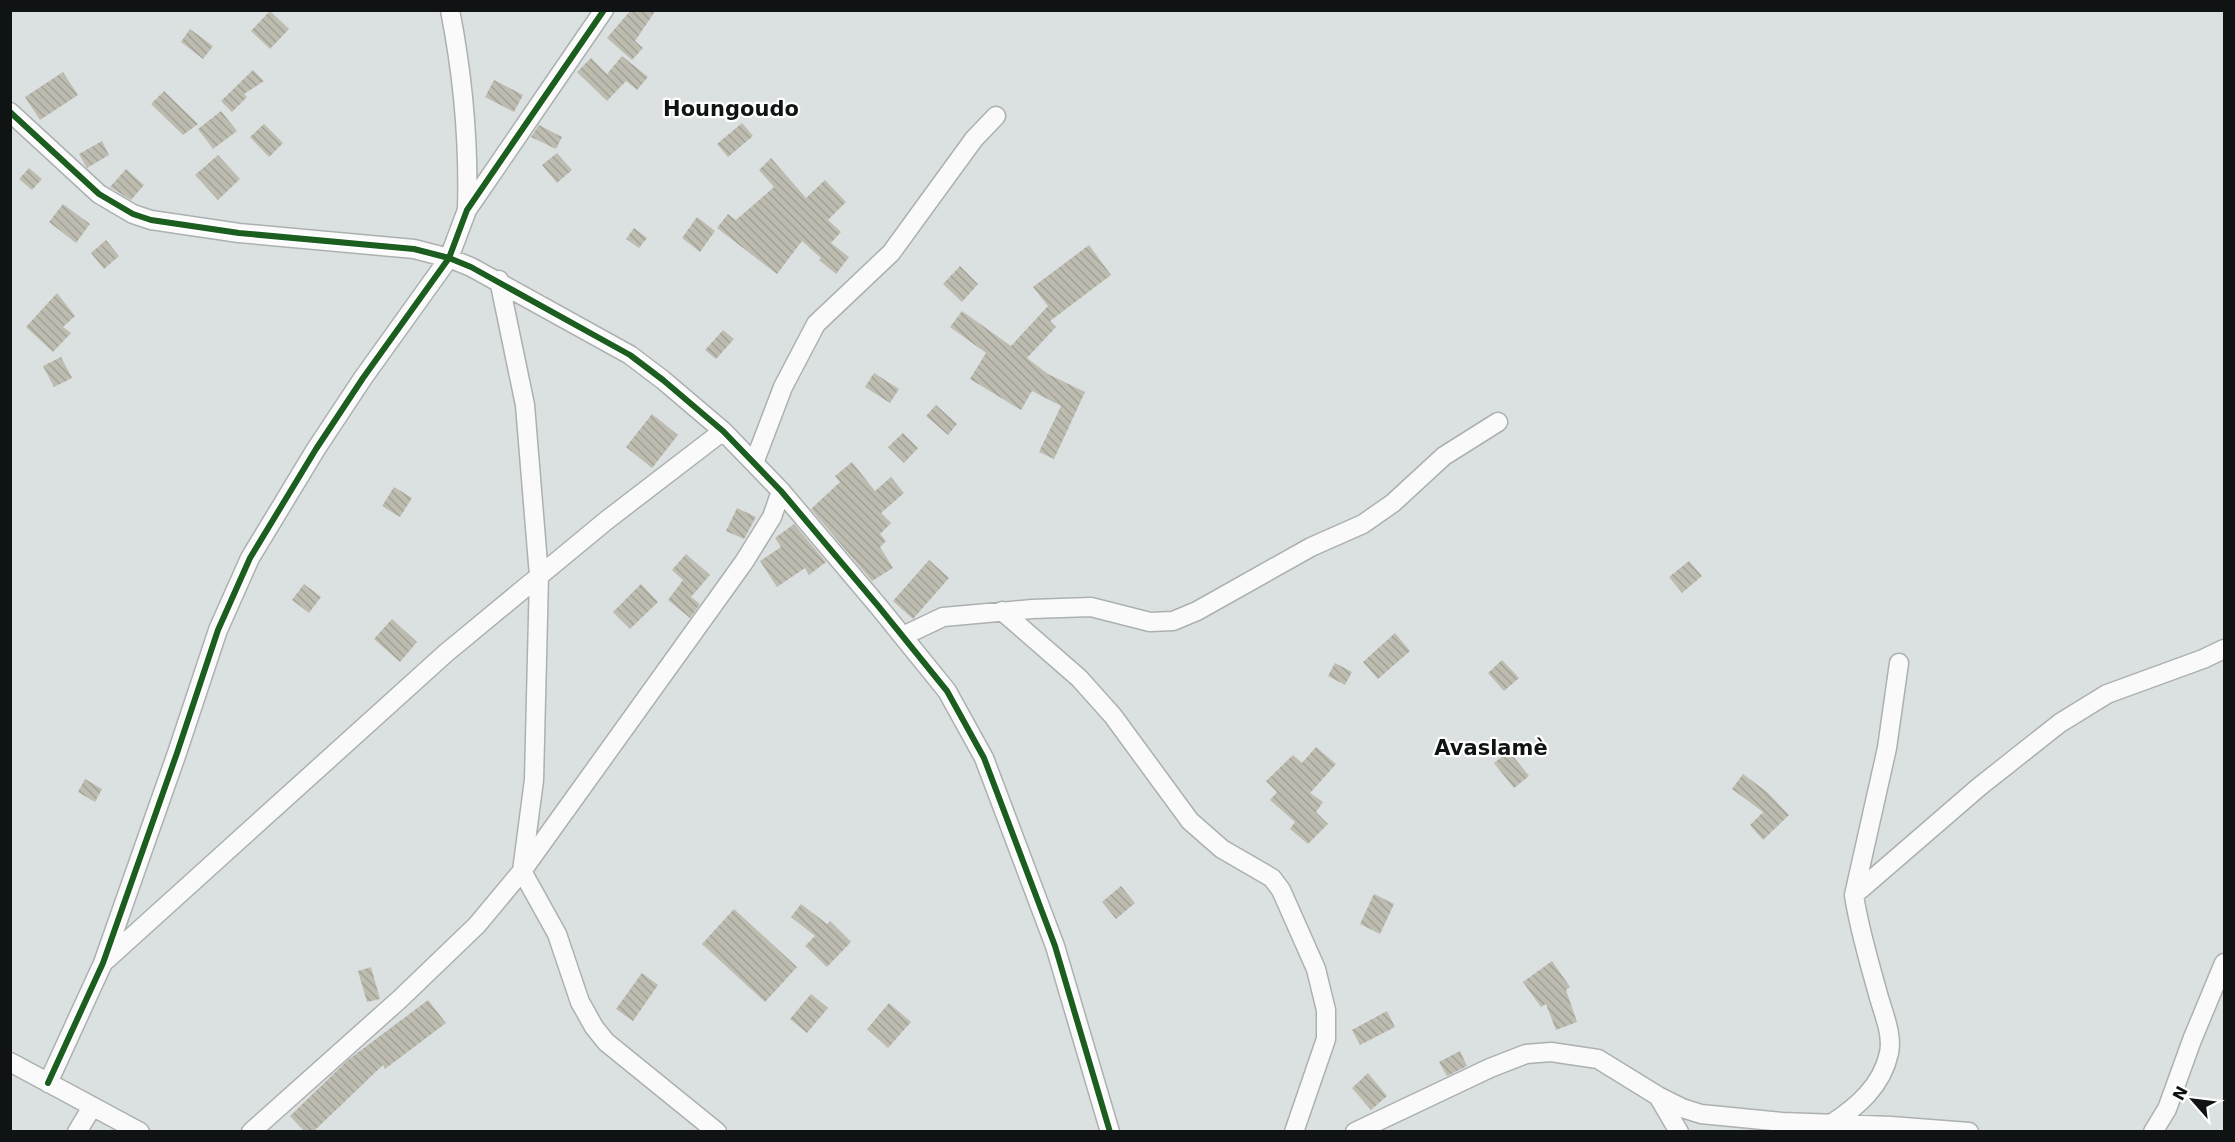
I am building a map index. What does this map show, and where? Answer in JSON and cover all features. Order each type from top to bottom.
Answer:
[{"type":"street","points":[[450,10],[457,45],[468,162],[467,210]]},
{"type":"street","points":[[48,1083],[103,963],[218,630],[250,558],[322,440],[449,258],[467,210],[604,10]]},
{"type":"street","points":[[10,111],[99,194],[133,214],[151,220],[218,230],[414,249],[449,258],[499,280],[552,313],[630,355],[723,431],[781,491],[947,691],[984,758],[1055,946],[1110,1131]]},
{"type":"street","points":[[754,463],[783,387],[816,324],[891,253],[974,139],[996,116]]},
{"type":"street","points":[[499,280],[525,405],[539,576],[534,780],[522,871],[557,934],[580,1002],[594,1027],[606,1042],[717,1131]]},
{"type":"street","points":[[903,636],[943,617],[1002,611],[1091,607],[1150,622],[1173,621],[1197,611],[1311,547],[1363,524],[1393,502],[1444,456],[1498,422]]},
{"type":"street","points":[[103,963],[446,653],[607,520],[723,431]]},
{"type":"street","points":[[251,1131],[440,962],[477,925],[522,871],[744,562],[771,517],[781,491]]},
{"type":"street","points":[[1002,611],[1079,678],[1113,716],[1190,821],[1222,849],[1272,878],[1281,890],[1316,969],[1326,1010],[1326,1039],[1294,1131]]},
{"type":"street","points":[[1854,895],[1979,787],[2060,723],[2107,694],[2224,649]]},
{"type":"street","points":[[1831,1124],[1856,1108],[1865,1099],[1882,1071],[1889,1054],[1887,1026],[1857,919],[1854,895],[1887,748],[1899,663]]},
{"type":"street","points":[[2153,1131],[2167,1109],[2192,1040],[2224,963]]},
{"type":"street","points":[[1355,1131],[1490,1068],[1526,1054],[1551,1052],[1598,1059],[1658,1096],[1682,1108],[1701,1114],[1782,1122],[1969,1131]]},
{"type":"street","points":[[10,1062],[92,1107],[112,1125],[140,1131]]},
{"type":"street","points":[[1658,1096],[1679,1131]]},
{"type":"street","points":[[77,1131],[92,1107]]},
{"type":"building","points":[[631,10],[656,10],[635,41],[643,48],[632,60],[607,38]]},
{"type":"building","points":[[270,11],[289,29],[270,49],[251,31]]},
{"type":"building","points":[[190,29],[213,46],[203,59],[181,42]]},
{"type":"building","points":[[622,56],[648,77],[637,90],[626,81],[607,101],[577,72],[591,58],[607,74]]},
{"type":"building","points":[[253,70],[264,81],[244,94],[247,97],[232,112],[221,101]]},
{"type":"building","points":[[63,72],[78,95],[40,120],[25,97]]},
{"type":"building","points":[[494,80],[523,95],[514,112],[485,97]]},
{"type":"building","points":[[164,91],[198,124],[183,135],[151,104]]},
{"type":"building","points":[[221,111],[237,131],[213,149],[198,129]]},
{"type":"building","points":[[742,123],[753,136],[728,157],[717,144]]},
{"type":"building","points":[[264,124],[283,143],[269,157],[250,137]]},
{"type":"building","points":[[539,125],[562,137],[556,149],[531,137]]},
{"type":"building","points":[[102,141],[109,155],[87,168],[79,154]]},
{"type":"building","points":[[557,153],[572,170],[557,183],[542,165]]},
{"type":"building","points":[[218,155],[240,179],[218,200],[195,175]]},
{"type":"building","points":[[771,158],[806,198],[825,180],[846,202],[828,220],[841,232],[831,243],[849,257],[836,274],[802,241],[777,274],[717,228],[728,214],[736,220],[774,187],[759,170]]},
{"type":"building","points":[[29,168],[42,179],[32,190],[19,179]]},
{"type":"building","points":[[126,169],[144,185],[131,200],[110,187]]},
{"type":"building","points":[[63,204],[90,224],[76,243],[49,222]]},
{"type":"building","points":[[697,217],[715,231],[700,252],[682,238]]},
{"type":"building","points":[[634,228],[647,238],[639,248],[626,239]]},
{"type":"building","points":[[106,240],[119,256],[104,269],[91,253]]},
{"type":"building","points":[[1089,245],[1111,275],[1050,321],[1056,327],[1027,358],[1048,374],[1085,392],[1054,459],[1039,452],[1061,406],[1032,391],[1021,410],[970,379],[986,353],[950,327],[962,311],[1011,346],[1048,306],[1033,287]]},
{"type":"building","points":[[960,266],[978,284],[962,302],[943,284]]},
{"type":"building","points":[[57,293],[75,316],[63,327],[71,333],[53,352],[26,327]]},
{"type":"building","points":[[723,330],[734,339],[716,359],[705,350]]},
{"type":"building","points":[[61,357],[72,378],[54,387],[43,366]]},
{"type":"building","points":[[874,373],[899,389],[890,403],[865,387]]},
{"type":"building","points":[[936,405],[957,424],[948,435],[926,416]]},
{"type":"building","points":[[652,414],[678,435],[652,468],[626,447]]},
{"type":"building","points":[[903,433],[918,448],[904,463],[888,447]]},
{"type":"building","points":[[852,462],[875,491],[891,477],[904,493],[881,513],[891,523],[880,534],[886,541],[880,547],[893,568],[872,581],[811,509],[840,482],[835,476]]},
{"type":"building","points":[[394,487],[412,498],[400,517],[382,506]]},
{"type":"building","points":[[737,508],[756,517],[744,539],[726,531]]},
{"type":"building","points":[[794,524],[826,562],[809,575],[805,568],[777,587],[760,561],[781,547],[775,538]]},
{"type":"building","points":[[686,554],[710,575],[691,597],[700,604],[690,618],[668,600],[683,580],[672,570]]},
{"type":"building","points":[[929,560],[949,578],[913,619],[893,601]]},
{"type":"building","points":[[1689,561],[1702,576],[1682,593],[1669,577]]},
{"type":"building","points":[[304,584],[321,597],[309,613],[292,600]]},
{"type":"building","points":[[641,584],[658,602],[630,629],[613,612]]},
{"type":"building","points":[[392,619],[417,642],[400,662],[374,639]]},
{"type":"building","points":[[1395,633],[1410,651],[1378,679],[1363,662]]},
{"type":"building","points":[[1502,660],[1519,678],[1504,691],[1488,673]]},
{"type":"building","points":[[1335,663],[1352,672],[1345,685],[1328,676]]},
{"type":"building","points":[[1316,747],[1336,764],[1310,793],[1323,802],[1316,812],[1328,824],[1308,844],[1290,829],[1295,822],[1270,800],[1277,792],[1266,781],[1293,755],[1302,763]]},
{"type":"building","points":[[1509,751],[1529,776],[1514,788],[1494,763]]},
{"type":"building","points":[[1743,774],[1767,792],[1789,815],[1763,840],[1750,825],[1763,812],[1732,789]]},
{"type":"building","points":[[85,779],[102,789],[95,802],[78,792]]},
{"type":"building","points":[[1121,886],[1135,903],[1116,919],[1102,902]]},
{"type":"building","points":[[1374,894],[1394,904],[1380,934],[1360,924]]},
{"type":"building","points":[[801,904],[827,924],[830,921],[851,942],[827,967],[805,946],[815,936],[791,917]]},
{"type":"building","points":[[734,909],[797,967],[765,1002],[702,944]]},
{"type":"building","points":[[1552,961],[1570,987],[1566,990],[1577,1022],[1556,1030],[1546,1004],[1541,1007],[1523,982]]},
{"type":"building","points":[[371,967],[380,999],[367,1002],[358,971]]},
{"type":"building","points":[[642,973],[658,985],[633,1021],[616,1009]]},
{"type":"building","points":[[811,994],[828,1008],[807,1033],[790,1019]]},
{"type":"building","points":[[428,1000],[446,1023],[385,1069],[383,1065],[314,1131],[304,1131],[290,1116],[348,1060]]},
{"type":"building","points":[[889,1003],[911,1022],[888,1048],[867,1029]]},
{"type":"building","points":[[1387,1011],[1395,1027],[1360,1045],[1352,1030]]},
{"type":"building","points":[[1460,1051],[1467,1066],[1447,1076],[1439,1062]]},
{"type":"building","points":[[1368,1073],[1387,1096],[1371,1110],[1352,1088]]},
{"type":"cycle path","points":[[48,1083],[103,963],[218,630],[250,558],[316,449],[363,378],[449,258],[467,210],[604,10]]},
{"type":"cycle path","points":[[10,112],[99,194],[133,214],[151,220],[239,233],[414,249],[449,258],[471,267],[630,355],[723,431],[781,491],[947,691],[984,758],[1055,946],[1110,1132]]},
{"type":"district","name":"Houngoudo","points":[[731,109]]},
{"type":"district","name":"Avaslamè","points":[[1491,748]]}]
